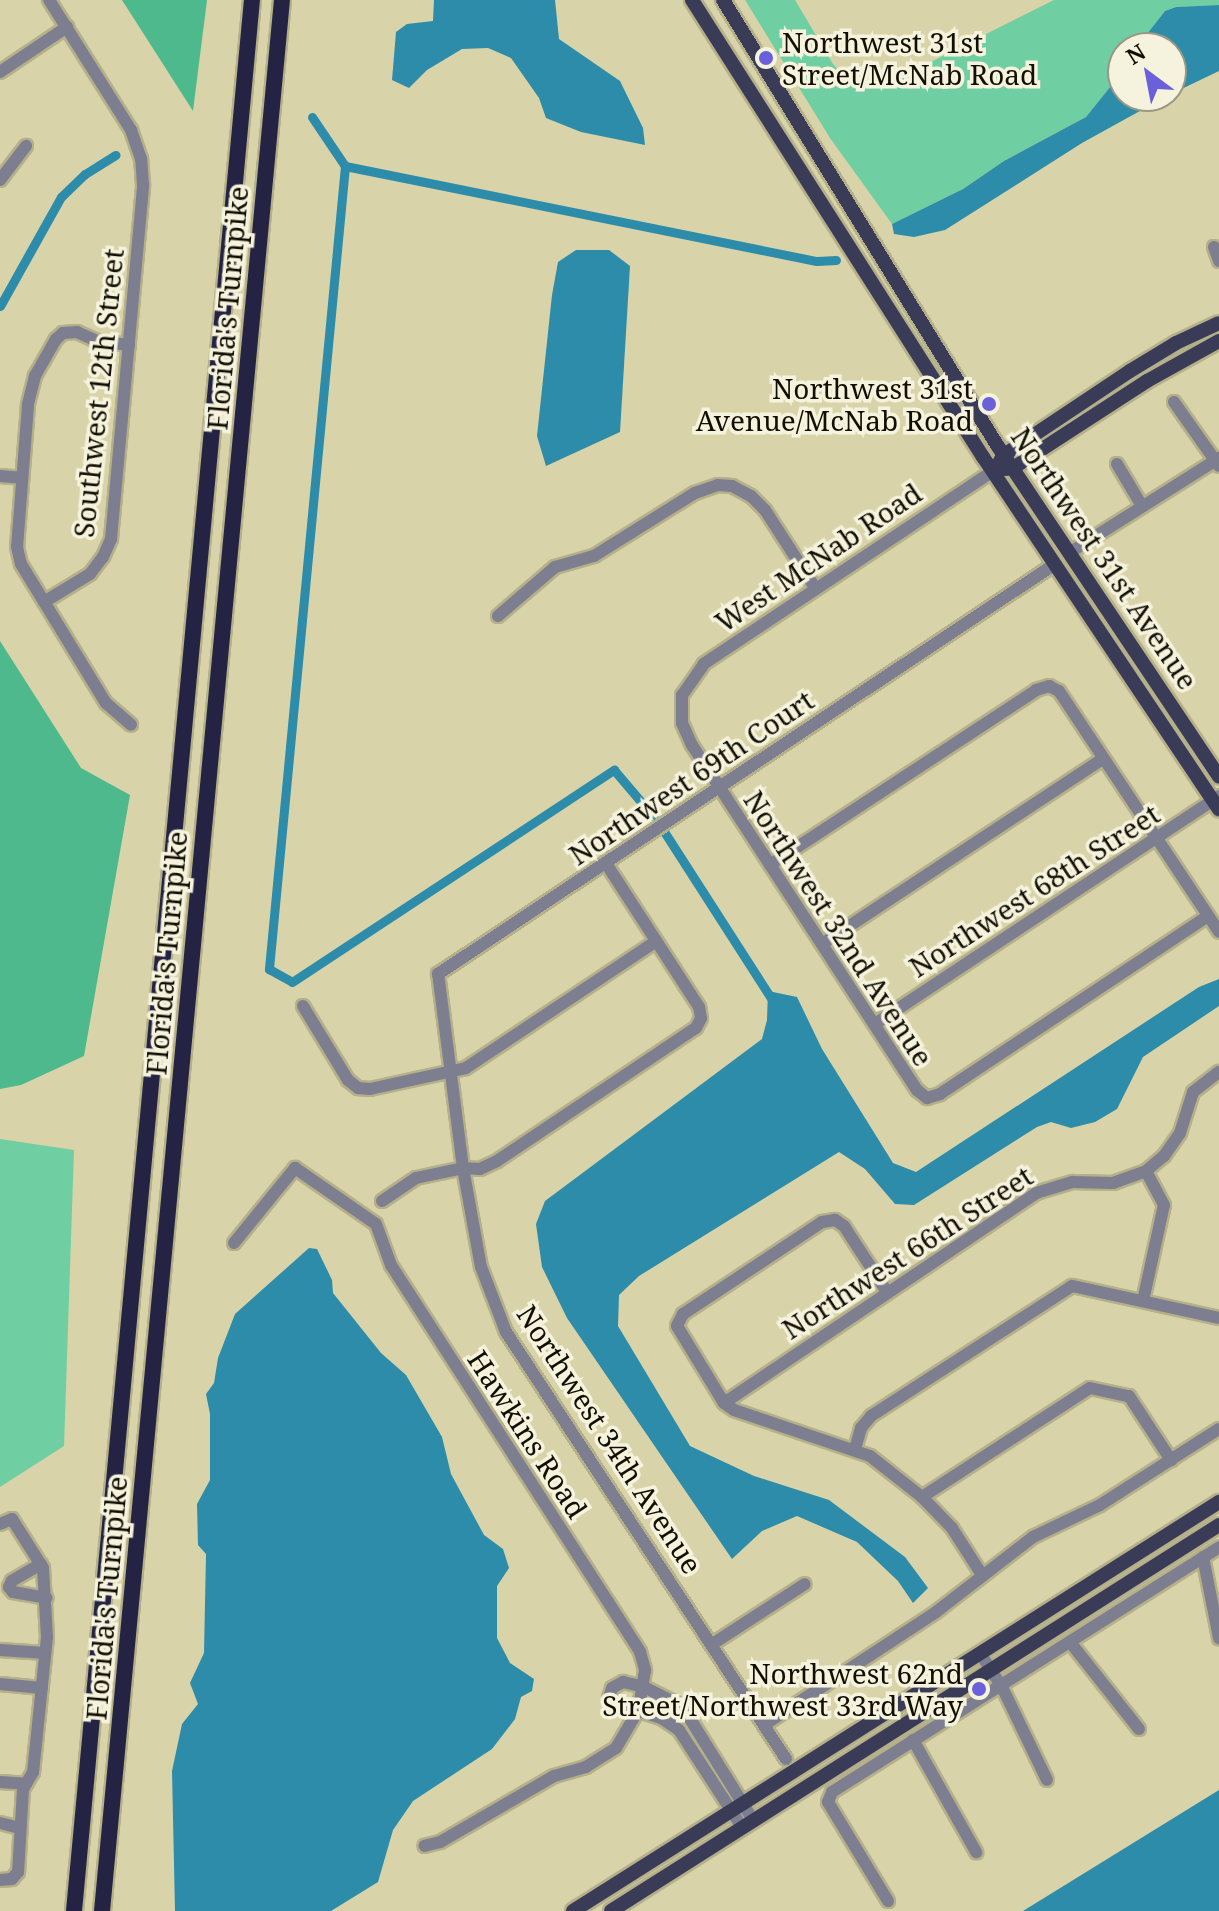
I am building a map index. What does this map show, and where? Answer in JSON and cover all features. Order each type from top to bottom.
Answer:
[{"type":"highway","name":"Florida's Turnpike","points":[[74,1911],[252,0]]},
{"type":"highway","name":"Florida's Turnpike","points":[[102,1911],[282,0]]},
{"type":"main road","name":"Northwest 31st Avenue","points":[[692,0],[993,471],[1217,802]]},
{"type":"main road","name":"Northwest 31st Avenue","points":[[723,0],[1004,455],[1219,776]]},
{"type":"main road","name":"West McNab Road","points":[[993,471],[1004,455],[1142,364],[1219,323]]},
{"type":"main road","name":"West McNab Road","points":[[993,471],[1013,468],[1147,381],[1219,341]]},
{"type":"main road","points":[[573,1911],[1219,1502]]},
{"type":"main road","points":[[611,1911],[1219,1525]]},
{"type":"street","points":[[0,72],[67,27],[49,0]]},
{"type":"street","name":"Southwest 12th Street","points":[[44,602],[90,574],[103,557],[111,539],[143,185],[141,159],[131,130],[67,27]]},
{"type":"street","points":[[0,180],[26,146]]},
{"type":"street","points":[[1214,247],[1219,261]]},
{"type":"street","points":[[129,345],[97,341],[77,332],[63,333],[56,339],[35,376],[28,405],[17,547],[21,564],[106,703],[131,725]]},
{"type":"street","points":[[1069,553],[1218,461],[1174,402]]},
{"type":"street","points":[[1117,464],[1142,506]]},
{"type":"street","name":"West McNab Road","points":[[682,695],[704,664],[993,471]]},
{"type":"street","points":[[0,476],[21,478]]},
{"type":"street","points":[[498,616],[555,567],[594,556],[695,493],[718,485],[732,486],[751,496],[765,510],[816,589]]},
{"type":"street","name":"Northwest 69th Court","points":[[451,1074],[438,974],[1055,564]]},
{"type":"street","points":[[770,865],[1036,690],[1049,686],[1059,691],[1219,932]]},
{"type":"street","name":"Northwest 32nd Avenue","points":[[682,695],[682,723],[718,788],[917,1090],[927,1098],[940,1094],[1208,916]]},
{"type":"street","points":[[822,944],[1103,759]]},
{"type":"street","name":"Northwest 68th Street","points":[[875,1024],[1156,838],[1217,802]]},
{"type":"street","points":[[382,1201],[416,1178],[463,1168],[480,1169],[497,1161],[696,1028],[701,1018],[699,1007],[606,863]]},
{"type":"street","points":[[303,1006],[348,1080],[358,1088],[451,1074],[466,1068],[655,942]]},
{"type":"street","name":"Northwest 66th Street","points":[[724,1403],[1036,1193],[1072,1182],[1113,1183],[1146,1171],[1164,1156],[1180,1133],[1193,1092],[1219,1072]]},
{"type":"street","name":"Northwest 34th Avenue","points":[[451,1074],[463,1168],[481,1267],[506,1332],[714,1643],[786,1759]]},
{"type":"street","name":"Hawkins Road","points":[[234,1243],[295,1168],[376,1224],[391,1265],[640,1652],[645,1670],[644,1687]]},
{"type":"street","points":[[1143,1301],[1163,1214],[1161,1196],[1146,1171]]},
{"type":"street","points":[[887,1292],[844,1226],[835,1220],[822,1222],[683,1314],[677,1326],[724,1403],[734,1410],[870,1456],[922,1497],[952,1528],[982,1575]]},
{"type":"street","points":[[855,1449],[861,1428],[871,1416],[1061,1291],[1083,1286],[1219,1318]]},
{"type":"street","points":[[922,1497],[1090,1388],[1129,1396],[1171,1460]]},
{"type":"street","points":[[764,1725],[936,1612],[1033,1537],[1100,1505],[1219,1429]]},
{"type":"street","points":[[0,1524],[12,1519],[41,1564],[46,1598],[42,1688],[33,1772],[26,1784],[20,1828],[18,1872],[12,1879],[0,1880]]},
{"type":"street","points":[[888,1901],[828,1802],[832,1792],[1219,1547]]},
{"type":"street","points":[[1203,1557],[1219,1638]]},
{"type":"street","points":[[41,1564],[12,1581],[9,1587],[13,1592],[46,1598]]},
{"type":"street","points":[[714,1643],[805,1584]]},
{"type":"street","points":[[1070,1642],[1139,1729]]},
{"type":"street","points":[[0,1650],[45,1653]]},
{"type":"street","points":[[980,1653],[1002,1687],[1047,1780]]},
{"type":"street","points":[[737,1807],[682,1706],[644,1687],[623,1682],[609,1693],[614,1703],[639,1709],[679,1730],[748,1824]]},
{"type":"street","points":[[0,1684],[42,1688]]},
{"type":"street","points":[[424,1846],[440,1842],[554,1776],[603,1758],[616,1748],[639,1709],[644,1687]]},
{"type":"street","points":[[913,1740],[976,1852]]},
{"type":"street","points":[[0,1782],[26,1784]]},
{"type":"street","points":[[0,1823],[20,1828]]},
{"type":"green space","points":[[122,0],[207,0],[193,111]]},
{"type":"green space","points":[[745,0],[795,0],[833,64],[857,90],[891,82],[1054,0],[1219,0],[1219,5],[1176,7],[1165,11],[1149,32],[1107,32],[1107,91],[1086,117],[1004,161],[963,189],[892,224],[830,138]]},
{"type":"green space","points":[[0,641],[81,768],[130,795],[84,1056],[21,1085],[0,1089]]},
{"type":"green space","points":[[0,1139],[74,1150],[64,1446],[0,1487]]},
{"type":"water","points":[[434,0],[555,0],[559,39],[620,81],[643,128],[645,145],[581,132],[546,118],[539,98],[511,58],[488,48],[462,49],[427,70],[409,88],[392,80],[396,32],[407,24],[433,21]]},
{"type":"water","points":[[1219,5],[1219,71],[1187,86],[1187,32],[1149,32],[1165,11],[1176,7]]},
{"type":"water","points":[[1107,91],[1107,112],[1138,112],[1082,143],[945,230],[914,237],[894,234],[892,224],[963,189],[1004,161],[1086,117]]},
{"type":"water","points":[[576,250],[609,250],[630,266],[620,432],[546,466],[537,436],[552,295],[558,262]]},
{"type":"water","points":[[1219,979],[1219,1006],[1143,1057],[1117,1109],[1095,1122],[1071,1128],[1051,1122],[1037,1127],[914,1205],[895,1204],[865,1169],[839,1152],[639,1276],[619,1295],[618,1326],[690,1446],[754,1476],[829,1500],[905,1557],[928,1588],[913,1603],[898,1581],[857,1542],[797,1516],[762,1531],[732,1559],[567,1318],[542,1267],[536,1224],[545,1201],[762,1039],[767,1020],[768,991],[797,997],[822,1049],[893,1163],[916,1172],[1199,987]]},
{"type":"water","points":[[309,1248],[317,1249],[332,1280],[333,1293],[381,1353],[406,1375],[442,1437],[451,1474],[484,1535],[503,1549],[509,1568],[497,1586],[497,1638],[510,1663],[534,1679],[532,1691],[521,1697],[515,1719],[492,1749],[413,1801],[393,1830],[378,1882],[331,1911],[175,1911],[172,1771],[182,1724],[198,1704],[190,1683],[204,1653],[206,1554],[198,1545],[197,1504],[210,1480],[210,1414],[206,1394],[214,1383],[218,1358],[235,1314]]},
{"type":"water","points":[[1219,1790],[1219,1911],[1023,1911]]},
{"type":"waterway","points":[[312,117],[345,166],[817,261],[836,260]]},
{"type":"waterway","points":[[0,306],[61,197],[85,174],[116,155]]},
{"type":"waterway","points":[[345,166],[269,969],[292,982],[614,770],[654,817]]},
{"type":"waterway","points":[[665,833],[773,1001]]},
{"type":"place","name":"Northwest 31st Street/McNab Road","points":[[766,58]]},
{"type":"place","name":"Northwest 31st Avenue/McNab Road","points":[[989,404]]},
{"type":"place","name":"Northwest 62nd Street/Northwest 33rd Way","points":[[979,1689]]}]
